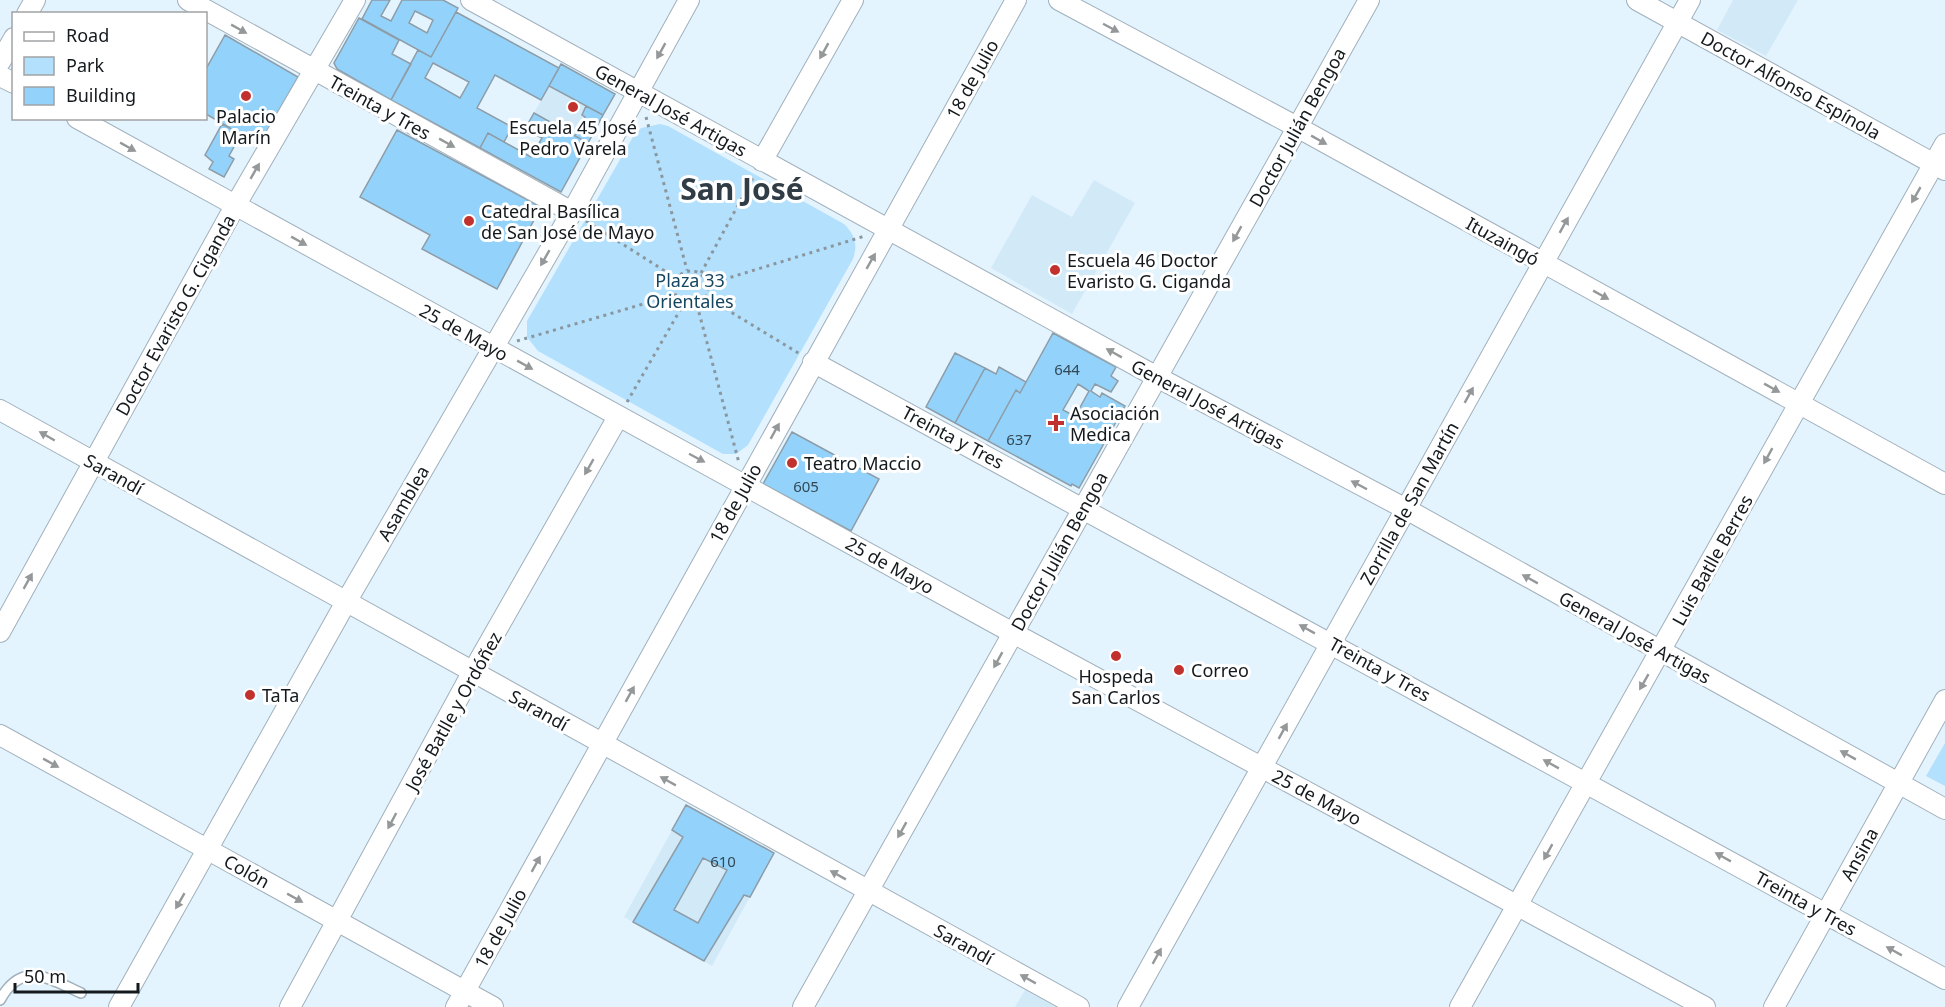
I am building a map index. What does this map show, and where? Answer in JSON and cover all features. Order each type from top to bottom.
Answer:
[{"type":"street","name":"Treinta y Tres","points":[[188,0],[572,212]]},
{"type":"street","name":"Doctor Evaristo G. Ciganda","points":[[0,632],[235,206],[355,0]]},
{"type":"street","name":"General José Artigas","points":[[471,0],[762,161],[890,228],[1157,377],[1406,509],[1945,809]]},
{"type":"street","name":"Asamblea","points":[[119,1007],[346,602],[572,212],[689,0]]},
{"type":"street","points":[[762,161],[853,0]]},
{"type":"street","name":"18 de Julio","points":[[460,999],[1016,0]]},
{"type":"street","name":"Ituzaingó","points":[[1059,0],[1297,127],[1945,484]]},
{"type":"street","name":"Doctor Julián Bengoa","points":[[803,1007],[1369,0]]},
{"type":"street","name":"Doctor Alfonso Espínola","points":[[1637,0],[1940,167]]},
{"type":"street","name":"Zorrilla de San Martín","points":[[1128,1007],[1690,0]]},
{"type":"street","points":[[0,62],[12,41]]},
{"type":"street","name":"25 de Mayo","points":[[81,120],[1013,633],[1705,1007]]},
{"type":"street","name":"Luis Batlle Berres","points":[[1460,1007],[1662,652],[1798,402],[1940,167],[1945,144]]},
{"type":"street","name":"Treinta y Tres","points":[[813,362],[1084,507],[1945,979]]},
{"type":"street","name":"Sarandí","points":[[0,410],[472,674],[1079,1007]]},
{"type":"street","name":"José Batlle y Ordóñez","points":[[290,1007],[472,674],[618,417]]},
{"type":"street","name":"Ansina","points":[[1774,1007],[1945,700]]},
{"type":"street","name":"Colón","points":[[0,735],[338,922],[460,999],[493,1007]]},
{"type":"lane","points":[[0,1000],[12,983],[28,975],[40,975],[81,993]]},
{"type":"path","points":[[639,92],[687,270]]},
{"type":"path","points":[[701,273],[762,161]]},
{"type":"path","points":[[572,212],[676,278]]},
{"type":"path","points":[[709,284],[890,228]]},
{"type":"path","points":[[687,270],[701,273],[709,284],[706,297],[697,305],[683,305],[674,295],[676,278],[687,270]]},
{"type":"path","points":[[493,348],[674,295]]},
{"type":"path","points":[[706,297],[813,362]]},
{"type":"path","points":[[618,417],[683,305]]},
{"type":"path","points":[[697,305],[745,484]]},
{"type":"shaded area","points":[[1733,0],[1798,0],[1766,56],[1717,30]]},
{"type":"shaded area","name":"Escuela 45 José Pedro Varela","points":[[561,64],[615,94],[588,143],[534,113]]},
{"type":"shaded area","points":[[1094,180],[1135,203],[1072,314],[991,268],[1032,195],[1072,217]]},
{"type":"shaded area","points":[[686,805],[774,853],[712,966],[624,917]]},
{"type":"shaded area","points":[[1025,990],[1055,1007],[1015,1007]]},
{"type":"green space","name":"Plaza 33 Orientales","points":[[660,124],[668,126],[844,224],[854,240],[853,259],[748,445],[736,454],[723,454],[538,351],[527,337],[527,321],[633,137],[641,128]]},
{"type":"green space","points":[[1945,743],[1945,786],[1926,776]]},
{"type":"building","points":[[372,0],[390,0],[381,16],[391,21],[402,0],[443,0],[458,8],[431,57],[362,19]],"holes":[[[415,11],[433,20],[427,33],[409,23]]]},
{"type":"building","points":[[456,12],[559,68],[541,100],[495,75],[477,108],[512,127],[504,142],[488,133],[480,148],[391,100],[418,50],[431,57]],"holes":[[[433,63],[469,82],[460,98],[425,78]]]},
{"type":"building","points":[[359,18],[399,40],[392,54],[411,64],[391,100],[337,69],[334,63]]},
{"type":"building","name":"Palacio Marín","points":[[225,35],[298,77],[259,145],[207,115],[207,67]]},
{"type":"building","points":[[561,64],[615,94],[603,115],[549,86]]},
{"type":"building","points":[[586,106],[603,115],[588,143],[575,136],[585,117],[582,115]]},
{"type":"building","points":[[534,113],[588,143],[561,192],[480,148],[488,133],[531,157],[542,138],[525,129]]},
{"type":"building","points":[[222,124],[241,134],[229,156],[234,159],[224,177],[209,169],[213,162],[205,155]]},
{"type":"building","name":"Catedral Basílica de San José de Mayo","points":[[397,130],[541,207],[497,289],[422,249],[430,235],[360,197]]},
{"type":"building","name":"Asociación Medica","points":[[1053,333],[1116,367],[1111,376],[1118,381],[1111,392],[1095,384],[1091,391],[1100,397],[1102,393],[1125,406],[1079,488],[1072,484],[1071,486],[988,441],[1016,390],[1020,393]],"holes":[[[1078,384],[1089,391],[1078,411],[1084,415],[1082,420],[1063,410]]]},
{"type":"building","points":[[955,353],[985,368],[955,423],[926,407]]},
{"type":"building","points":[[999,367],[1026,382],[1020,393],[1016,390],[988,441],[955,423],[985,368],[996,374]]},
{"type":"building","points":[[792,432],[879,479],[851,531],[763,484]]},
{"type":"building","points":[[686,805],[774,853],[750,897],[744,895],[704,961],[633,922],[683,837],[672,830]],"holes":[[[703,858],[727,870],[698,923],[674,910]]]},
{"type":"place","name":"Palacio Marín","points":[[246,96]]},
{"type":"place","name":"Escuela 45 José Pedro Varela","points":[[573,107]]},
{"type":"place","name":"Catedral Basílica de San José de Mayo","points":[[469,221]]},
{"type":"place","name":"Escuela 46 Doctor Evaristo G. Ciganda","points":[[1055,270]]},
{"type":"place","name":"Asociación Medica","points":[[1056,423]]},
{"type":"place","name":"Teatro Maccio","points":[[792,463]]},
{"type":"place","name":"Hospeda San Carlos","points":[[1116,656]]},
{"type":"place","name":"Correo","points":[[1179,670]]},
{"type":"place","name":"TaTa","points":[[250,695]]},
{"type":"district","name":"San José","points":[[742,188]]}]
